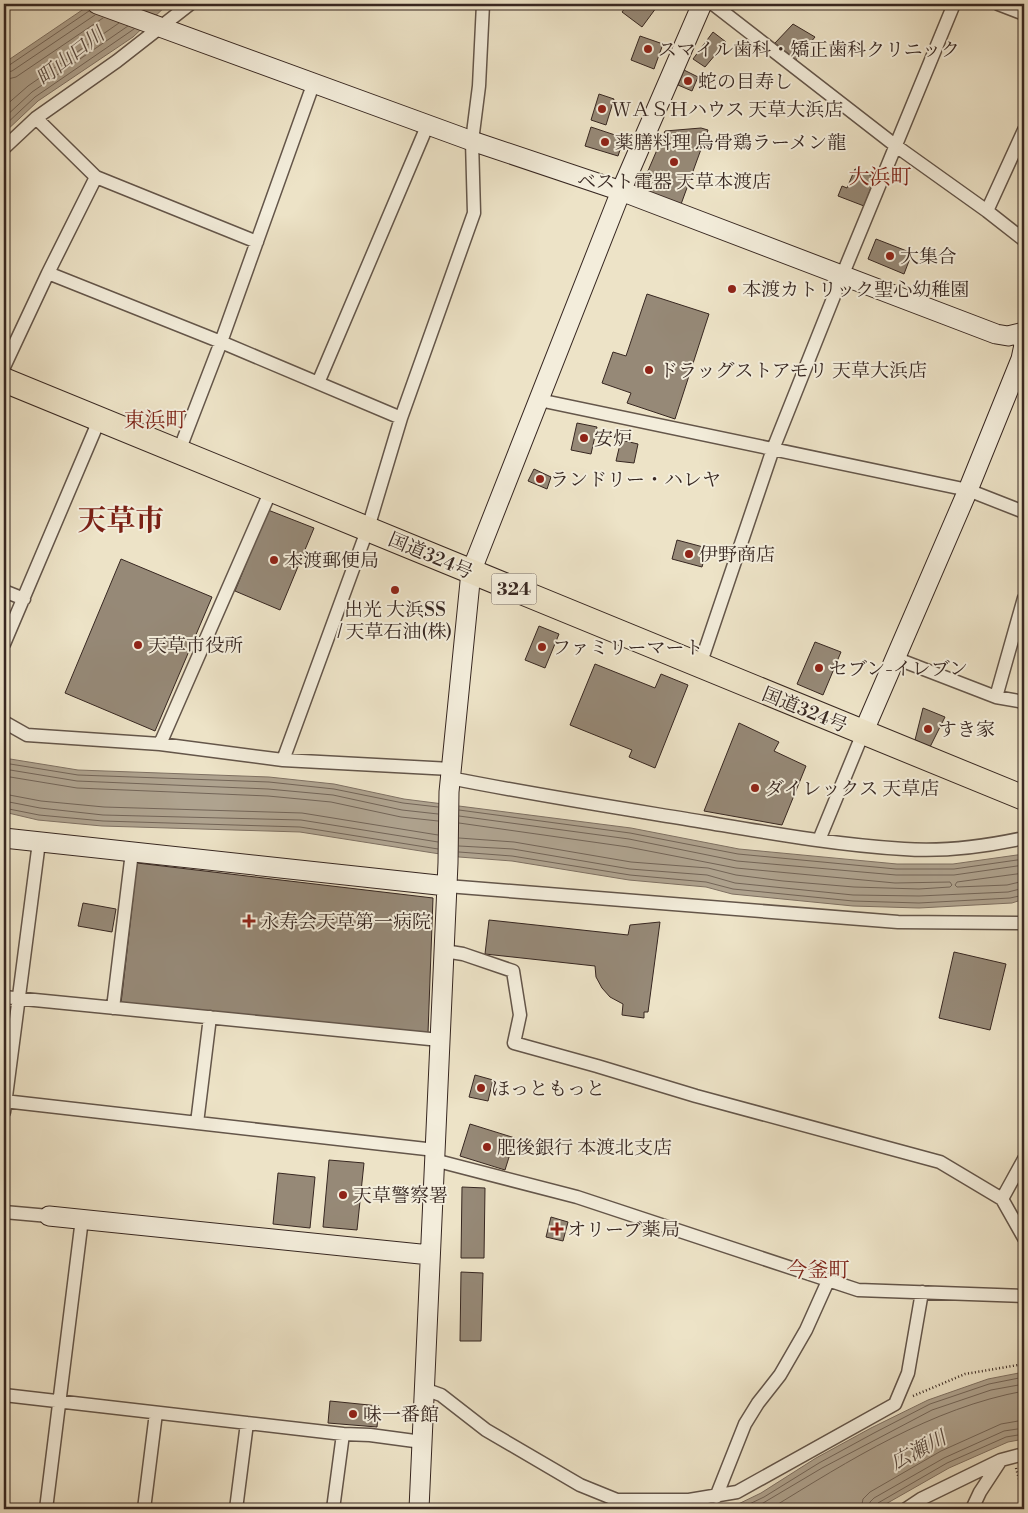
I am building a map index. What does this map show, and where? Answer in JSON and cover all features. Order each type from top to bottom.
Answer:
[{"type":"highway","name":"国道324号","points":[[4,380],[272,488],[471,572],[1024,798]]},
{"type":"street","points":[[97,4],[472,141],[621,191],[996,334],[1023,339],[1021,359],[968,490],[818,840]]},
{"type":"street","points":[[4,148],[36,118],[117,61],[158,27],[190,4]]},
{"type":"street","points":[[283,760],[368,528],[401,418],[474,213],[472,141],[478,86],[483,4]]},
{"type":"street","points":[[419,1509],[448,863],[450,780],[471,572],[621,191],[702,4]]},
{"type":"street","points":[[713,4],[896,146],[1024,240]]},
{"type":"street","points":[[700,665],[773,449],[954,4]]},
{"type":"street","points":[[998,4],[1024,14]]},
{"type":"street","points":[[179,451],[314,82]]},
{"type":"street","points":[[36,118],[96,177],[257,242]]},
{"type":"street","points":[[318,383],[428,124]]},
{"type":"street","points":[[987,211],[1024,130]]},
{"type":"street","points":[[4,367],[96,177]]},
{"type":"street","points":[[48,273],[220,342],[401,418]]},
{"type":"street","points":[[539,400],[968,490],[1024,512]]},
{"type":"street","points":[[4,644],[100,418]]},
{"type":"street","points":[[160,744],[272,488]]},
{"type":"street","points":[[4,591],[24,599]]},
{"type":"street","points":[[996,697],[1024,598]]},
{"type":"street","points":[[895,658],[996,697],[1024,702]]},
{"type":"street","points":[[4,722],[27,735],[160,744],[450,780],[818,840],[905,849],[956,848],[1024,838]]},
{"type":"street","points":[[4,838],[447,886],[898,922],[1024,923]]},
{"type":"street","points":[[39,842],[4,1104],[197,1123],[435,1155],[576,1197],[858,1290],[1024,1296]]},
{"type":"street","points":[[113,1008],[132,852]]},
{"type":"street","points":[[444,951],[463,954],[513,971],[520,1015],[514,1043],[696,1096],[940,1162],[1002,1199],[1024,1238]]},
{"type":"street","points":[[4,997],[440,1040]]},
{"type":"street","points":[[197,1123],[210,1017]]},
{"type":"street","points":[[1002,1199],[1024,1159]]},
{"type":"street","points":[[4,1212],[430,1255]]},
{"type":"street","points":[[46,1509],[82,1219]]},
{"type":"street","points":[[716,1497],[745,1424],[758,1403],[780,1375],[806,1330],[828,1281]]},
{"type":"street","points":[[424,1389],[441,1396],[486,1430],[580,1485],[616,1500],[662,1501],[716,1497],[737,1492],[895,1404],[908,1373],[922,1292]]},
{"type":"street","points":[[4,1395],[422,1442]]},
{"type":"street","points":[[144,1509],[156,1412]]},
{"type":"street","points":[[236,1509],[247,1423]]},
{"type":"street","points":[[333,1509],[343,1434]]},
{"type":"street","points":[[906,1509],[921,1500],[1013,1457]]},
{"type":"street","points":[[972,1509],[980,1492],[1013,1457]]},
{"type":"path","points":[[895,1404],[965,1374],[1024,1364]]},
{"type":"path","points":[[1013,1457],[1024,1497]]},
{"type":"water","name":"町山口川","points":[[91,4],[168,4],[133,37],[38,101],[4,133],[4,63]]},
{"type":"water","points":[[4,758],[78,770],[269,777],[334,784],[404,799],[631,828],[739,849],[897,864],[953,864],[1024,854],[1024,899],[1012,903],[919,908],[853,906],[732,894],[706,887],[629,880],[512,861],[459,857],[300,832],[102,826],[38,820],[4,812]]},
{"type":"water","name":"広瀬川","points":[[1024,1372],[1024,1439],[1008,1442],[949,1468],[877,1509],[728,1509],[761,1493],[816,1458],[871,1428],[928,1400],[988,1379]]},
{"type":"building","points":[[628,4],[659,4],[642,27],[622,12]]},
{"type":"building","points":[[793,24],[815,37],[796,60],[775,43]]},
{"type":"building","points":[[713,32],[726,42],[705,67],[693,59]]},
{"type":"building","name":"スマイル歯科・矯正歯科クリニック","points":[[640,36],[663,44],[654,69],[631,60]]},
{"type":"building","name":"蛇の目寿し","points":[[684,70],[698,77],[692,91],[678,85]]},
{"type":"building","name":"ＷＡＳＨハウス 天草大浜店","points":[[599,94],[614,99],[606,125],[591,120]]},
{"type":"building","name":"薬膳料理 烏骨鶏ラーメン龍","points":[[591,127],[624,138],[618,156],[585,146]]},
{"type":"building","name":"ベスト電器 天草本渡店","points":[[701,128],[708,130],[680,207],[639,192],[665,131]]},
{"type":"building","points":[[855,169],[875,177],[864,206],[838,196],[842,186],[847,188]]},
{"type":"building","name":"大集合","points":[[876,239],[912,253],[904,274],[868,259]]},
{"type":"building","name":"ドラッグストアモリ 天草大浜店","points":[[647,294],[709,314],[675,419],[627,403],[631,393],[602,383],[613,352],[626,356]]},
{"type":"building","name":"安炉","points":[[577,423],[597,427],[591,454],[571,450]]},
{"type":"building","points":[[621,440],[638,444],[634,463],[616,461]]},
{"type":"building","name":"ランドリー・ハレヤ","points":[[534,469],[551,477],[547,489],[528,481]]},
{"type":"building","name":"本渡郵便局","points":[[268,510],[314,528],[280,610],[235,591]]},
{"type":"building","name":"伊野商店","points":[[677,540],[707,548],[702,567],[672,559]]},
{"type":"building","name":"天草市役所","points":[[121,559],[212,597],[155,731],[65,693]]},
{"type":"building","name":"ファミリーマート","points":[[539,626],[559,634],[545,668],[525,660]]},
{"type":"building","name":"セブン-イレブン","points":[[815,642],[841,652],[823,695],[797,684]]},
{"type":"building","points":[[595,664],[655,688],[661,674],[688,685],[655,768],[629,757],[632,750],[570,725]]},
{"type":"building","name":"すき家","points":[[923,708],[945,717],[930,747],[915,740]]},
{"type":"building","name":"ダイレックス 天草店","points":[[739,723],[779,742],[774,751],[806,766],[782,825],[704,811]]},
{"type":"building","name":"永寿会天草第一病院","points":[[137,863],[433,898],[428,1033],[121,1003]]},
{"type":"building","points":[[83,903],[116,909],[112,932],[78,926]]},
{"type":"building","points":[[489,920],[628,935],[630,925],[660,922],[648,1012],[644,1012],[644,1018],[622,1015],[623,1004],[610,997],[602,988],[596,977],[595,966],[485,954]]},
{"type":"building","points":[[954,952],[1006,964],[990,1030],[939,1018]]},
{"type":"building","name":"ほっともっと","points":[[475,1075],[493,1080],[488,1101],[469,1097]]},
{"type":"building","name":"肥後銀行 本渡北支店","points":[[470,1124],[515,1138],[505,1170],[460,1156]]},
{"type":"building","name":"天草警察署","points":[[329,1160],[364,1163],[357,1230],[323,1227]]},
{"type":"building","name":"天草警察署","points":[[278,1173],[315,1177],[310,1228],[273,1224]]},
{"type":"building","points":[[462,1187],[485,1188],[484,1258],[461,1258]]},
{"type":"building","name":"オリーブ薬局","points":[[551,1217],[568,1222],[563,1241],[546,1237]]},
{"type":"building","points":[[461,1272],[483,1273],[481,1341],[460,1341]]},
{"type":"building","name":"味一番館","points":[[330,1401],[379,1406],[377,1427],[328,1423]]},
{"type":"place","name":"スマイル歯科・矯正歯科クリニック","points":[[648,49]]},
{"type":"place","name":"蛇の目寿し","points":[[688,81]]},
{"type":"place","name":"ＷＡＳＨハウス 天草大浜店","points":[[602,109]]},
{"type":"place","name":"薬膳料理 烏骨鶏ラーメン龍","points":[[605,142]]},
{"type":"place","name":"ベスト電器 天草本渡店","points":[[674,162]]},
{"type":"place","name":"大集合","points":[[890,256]]},
{"type":"place","name":"本渡カトリック聖心幼稚園","points":[[732,289]]},
{"type":"place","name":"ドラッグストアモリ 天草大浜店","points":[[649,370]]},
{"type":"place","name":"安炉","points":[[584,438]]},
{"type":"place","name":"ランドリー・ハレヤ","points":[[540,479]]},
{"type":"place","name":"伊野商店","points":[[689,554]]},
{"type":"place","name":"本渡郵便局","points":[[274,560]]},
{"type":"place","name":"出光 大浜SS / 天草石油(株)","points":[[395,590]]},
{"type":"place","name":"天草市役所","points":[[138,645]]},
{"type":"place","name":"ファミリーマート","points":[[542,647]]},
{"type":"place","name":"セブン-イレブン","points":[[819,668]]},
{"type":"place","name":"すき家","points":[[928,729]]},
{"type":"place","name":"ダイレックス 天草店","points":[[755,788]]},
{"type":"place","name":"永寿会天草第一病院","points":[[249,921]]},
{"type":"place","name":"ほっともっと","points":[[481,1088]]},
{"type":"place","name":"肥後銀行 本渡北支店","points":[[487,1147]]},
{"type":"place","name":"天草警察署","points":[[343,1195]]},
{"type":"place","name":"オリーブ薬局","points":[[557,1229]]},
{"type":"place","name":"味一番館","points":[[353,1414]]},
{"type":"district","name":"大浜町","points":[[880,177]]},
{"type":"district","name":"東浜町","points":[[155,420]]},
{"type":"district","name":"天草市","points":[[121,520]]},
{"type":"district","name":"今釜町","points":[[818,1270]]}]
